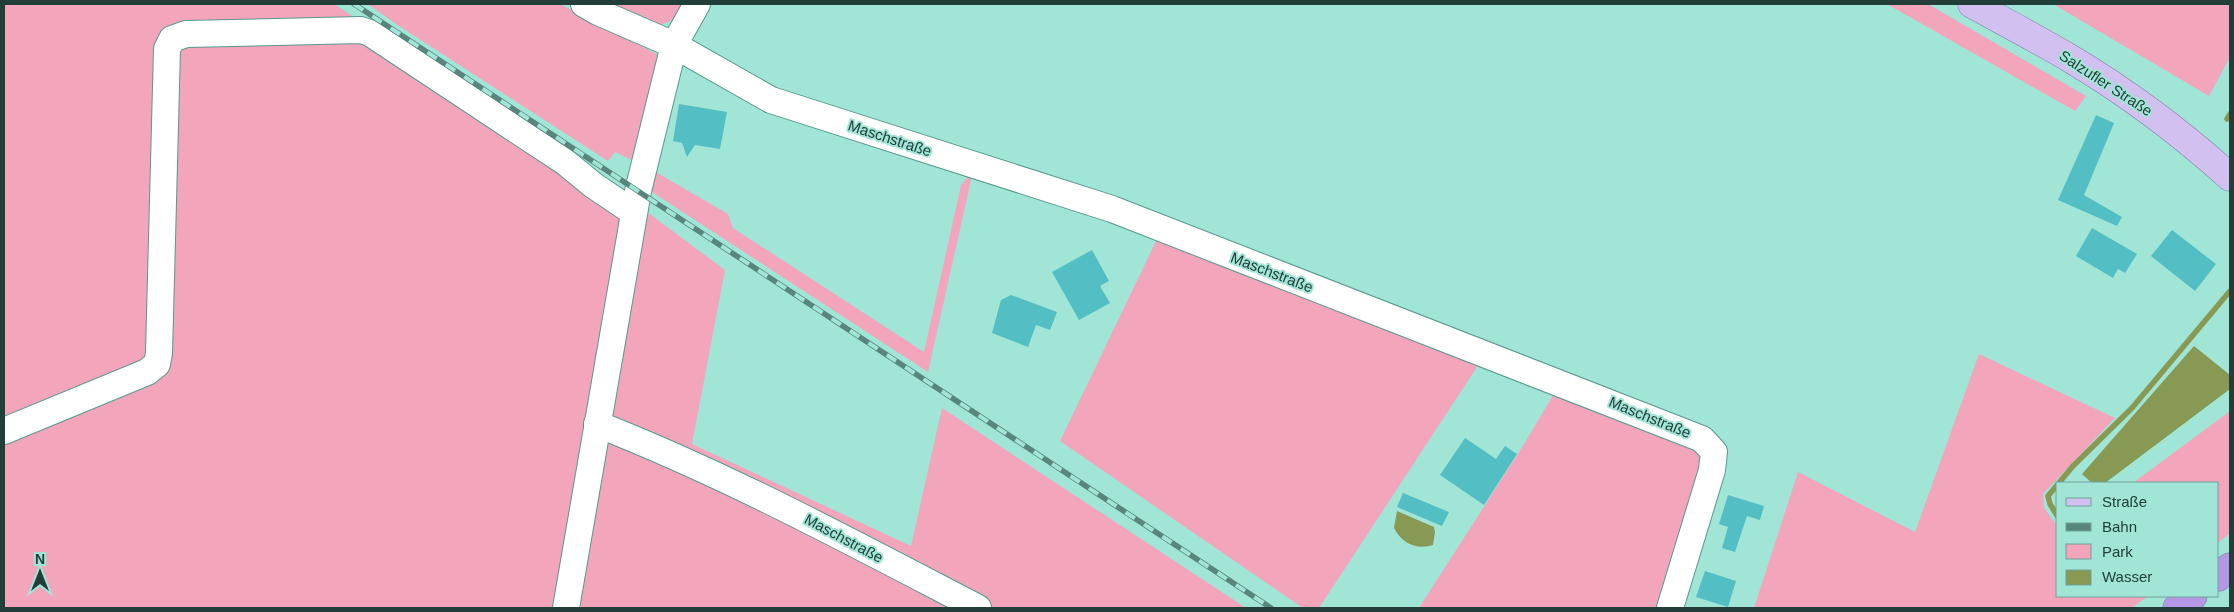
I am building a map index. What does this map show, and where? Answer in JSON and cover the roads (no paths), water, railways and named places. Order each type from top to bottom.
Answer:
[{"type":"highway","points":[[2219,576],[2230,568]]},
{"type":"highway","points":[[2177,608],[2192,597]]},
{"type":"main road","name":"Salzufler Straße","points":[[1972,4],[2072,60],[2138,102],[2190,141],[2230,177]]},
{"type":"street","name":"Maschstraße","points":[[584,4],[598,12],[674,44],[770,100],[1112,210],[1702,439],[1714,452],[1712,470],[1670,608]]},
{"type":"street","points":[[566,608],[633,212],[674,44],[697,4]]},
{"type":"street","points":[[4,431],[147,372],[157,364],[159,352],[167,49],[172,39],[186,34],[361,30],[370,33],[565,162],[593,185],[633,212]]},
{"type":"street","name":"Maschstraße","points":[[597,424],[667,452],[785,507],[978,608]]},
{"type":"water","points":[[2194,346],[2230,375],[2230,389],[2106,482],[2091,482],[2082,474]]},
{"type":"water","points":[[1397,511],[1434,527],[1433,545],[1416,546],[1401,538],[1394,528]]},
{"type":"waterway","points":[[2227,119],[2230,114]]},
{"type":"waterway","points":[[2060,482],[2073,466],[2132,408],[2230,291]]},
{"type":"waterway","points":[[2056,486],[2048,496],[2056,514]]},
{"type":"railway","points":[[354,4],[1271,608]]}]
